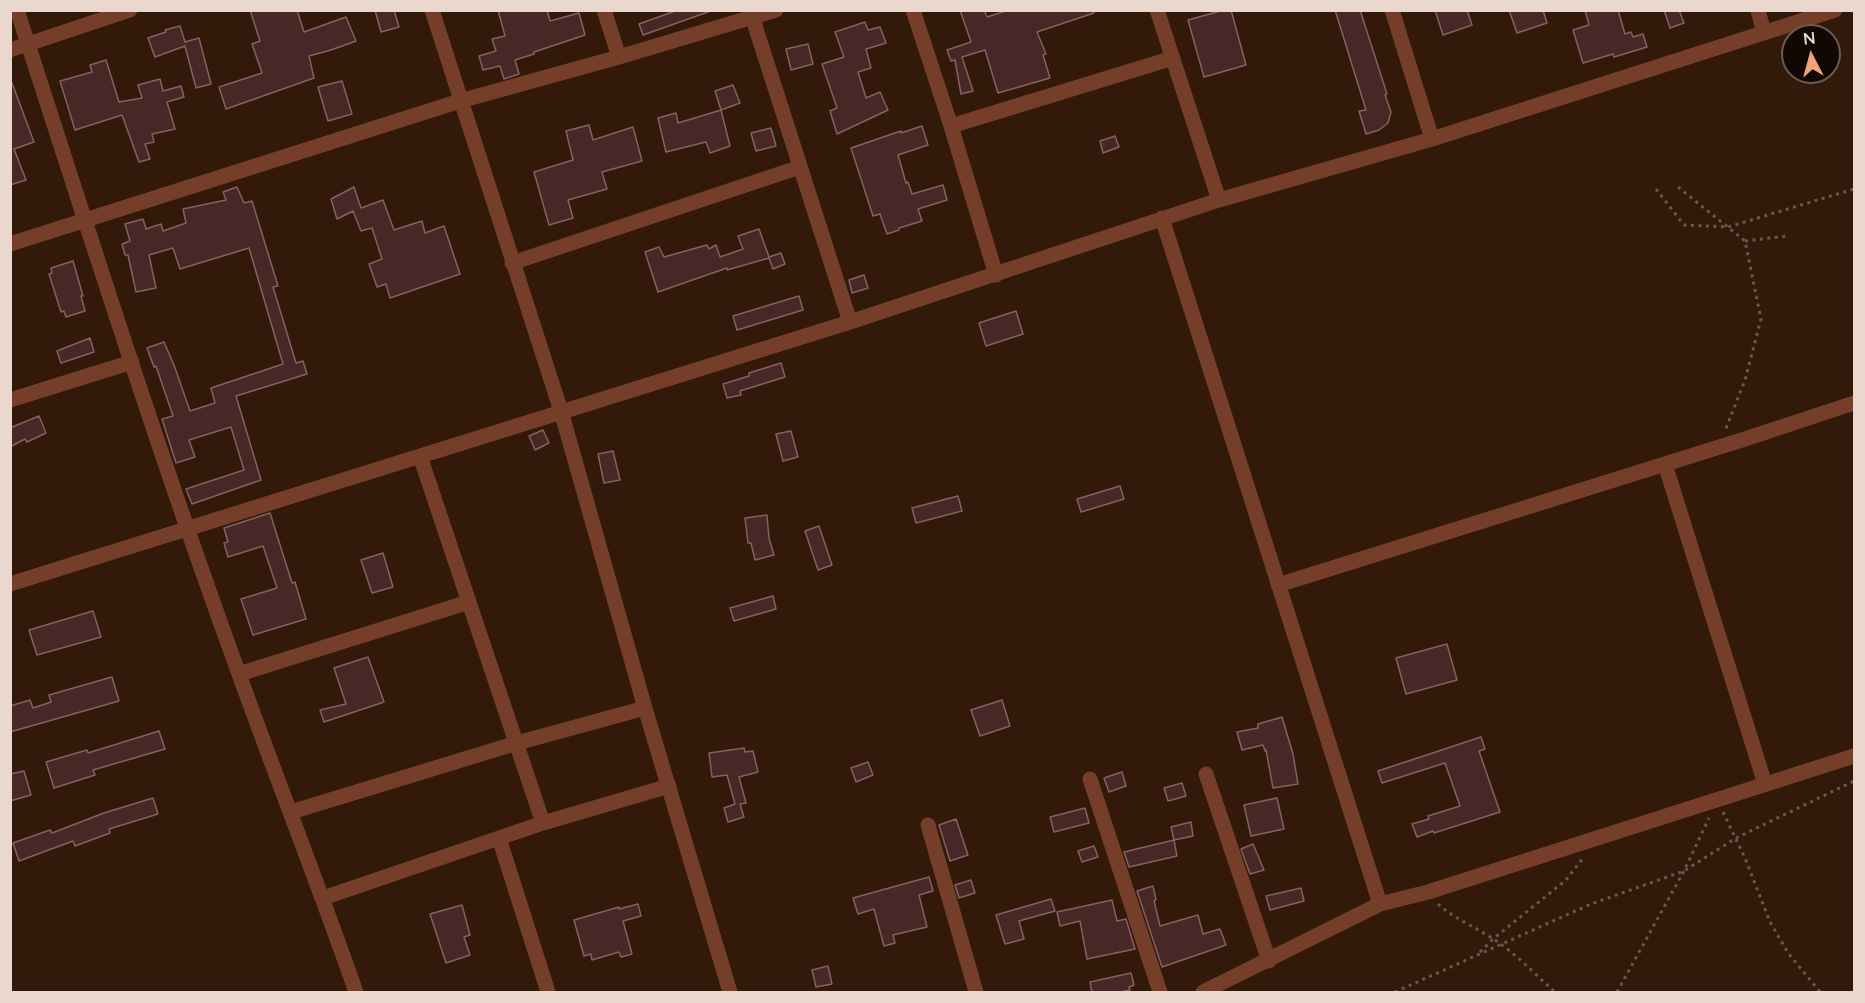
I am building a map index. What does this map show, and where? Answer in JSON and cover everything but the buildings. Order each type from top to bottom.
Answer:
[{"type":"street","points":[[17,10],[132,362],[239,674],[356,993]]},
{"type":"street","points":[[10,50],[130,10]]},
{"type":"street","points":[[432,10],[561,411],[645,708],[730,993]]},
{"type":"street","points":[[604,10],[619,57]]},
{"type":"street","points":[[10,244],[86,222],[460,101],[619,57],[751,14],[776,10]]},
{"type":"street","points":[[913,10],[996,275]]},
{"type":"street","points":[[1157,10],[1219,200]]},
{"type":"street","points":[[1392,10],[1432,139]]},
{"type":"street","points":[[1758,10],[1764,33]]},
{"type":"street","points":[[10,584],[849,322],[996,275],[1161,218],[1432,139],[1835,10]]},
{"type":"street","points":[[751,14],[849,322]]},
{"type":"street","points":[[951,126],[1173,58]]},
{"type":"street","points":[[513,263],[800,167]]},
{"type":"street","points":[[1161,218],[1380,904]]},
{"type":"street","points":[[10,400],[132,362]]},
{"type":"street","points":[[1278,585],[1854,403]]},
{"type":"street","points":[[420,456],[543,823]]},
{"type":"street","points":[[1665,464],[1765,784]]},
{"type":"street","points":[[239,674],[470,602]]},
{"type":"street","points":[[291,812],[517,743],[645,708]]},
{"type":"street","points":[[1203,993],[1380,904],[1428,892],[1854,756]]},
{"type":"street","points":[[1206,774],[1269,961]]},
{"type":"street","points":[[1090,779],[1160,993]]},
{"type":"street","points":[[323,898],[543,823],[669,786]]},
{"type":"street","points":[[928,825],[976,993]]},
{"type":"street","points":[[499,838],[548,993]]},
{"type":"path","points":[[1678,187],[1745,241],[1761,319],[1745,380],[1724,434]]},
{"type":"path","points":[[1656,189],[1684,225],[1728,227],[1854,189]]},
{"type":"path","points":[[1745,241],[1787,236]]},
{"type":"path","points":[[1395,993],[1591,904],[1684,871],[1736,838],[1854,781]]},
{"type":"path","points":[[1718,800],[1770,922],[1788,952],[1820,993]]},
{"type":"path","points":[[1617,993],[1684,871],[1718,800]]},
{"type":"path","points":[[1476,956],[1493,939],[1566,880],[1587,853],[1589,840]]},
{"type":"path","points":[[1428,892],[1452,916],[1501,944],[1556,993]]}]
